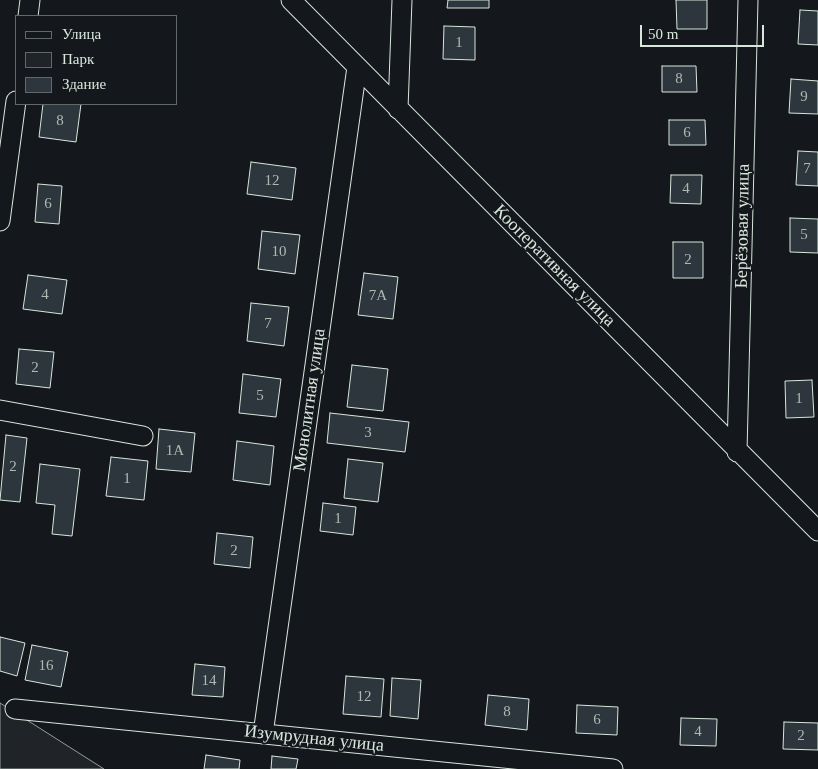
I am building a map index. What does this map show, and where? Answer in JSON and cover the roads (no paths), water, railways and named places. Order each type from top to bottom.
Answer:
[{"type":"street","points":[[28,15],[30,0]]},
{"type":"street","name":"Кооперативная улица","points":[[291,0],[818,532]]},
{"type":"street","points":[[398,109],[402,0]]},
{"type":"street","name":"Берёзовая улица","points":[[737,452],[748,0]]},
{"type":"street","name":"Монолитная улица","points":[[263,734],[357,67]]},
{"type":"street","points":[[0,221],[15,105]]},
{"type":"street","points":[[0,410],[143,436]]},
{"type":"street","name":"Изумрудная улица","points":[[15,709],[613,769]]}]
